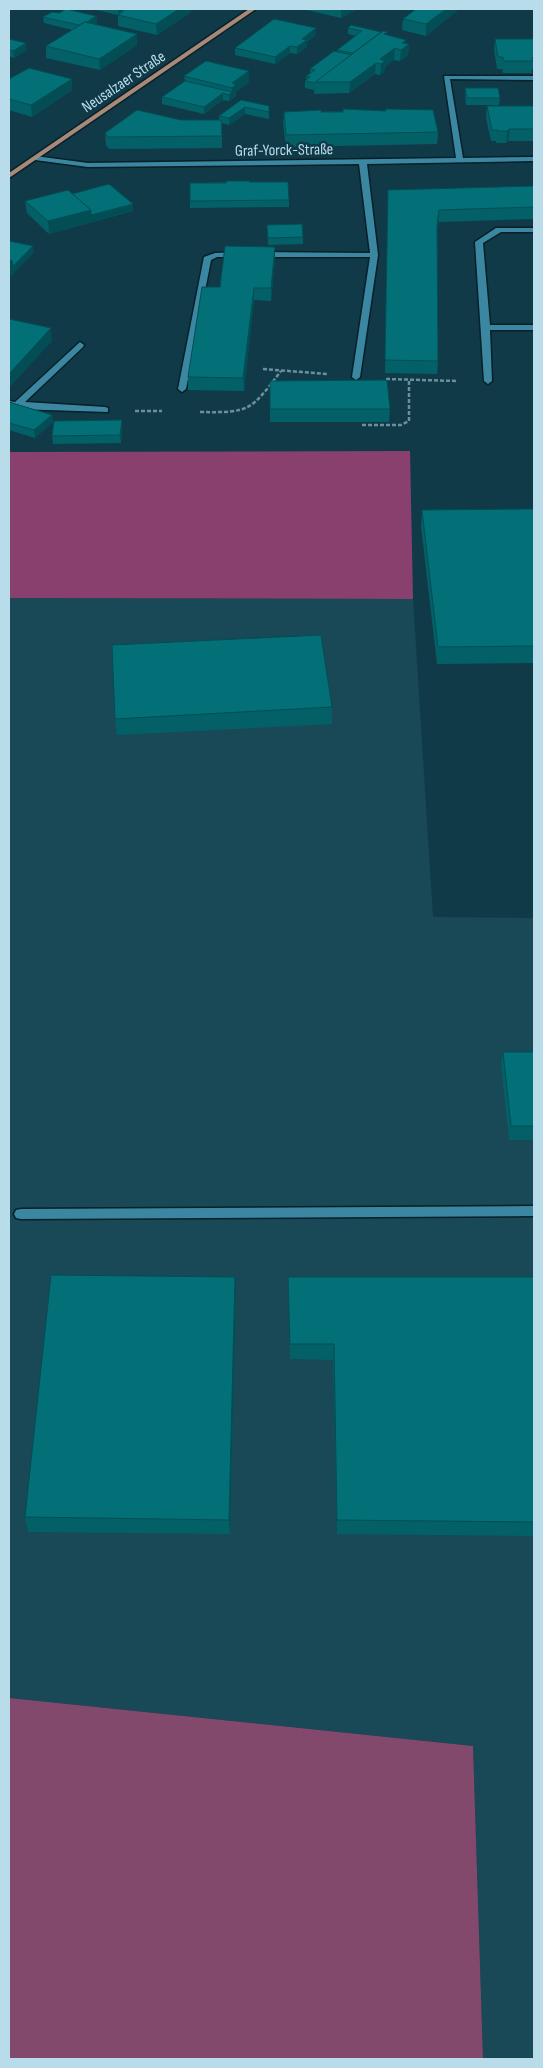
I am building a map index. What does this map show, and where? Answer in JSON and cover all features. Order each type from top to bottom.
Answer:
[{"type":"main road","name":"Neusalzaer Straße","points":[[9,176],[253,9]]},
{"type":"street","points":[[460,160],[446,77],[534,78]]},
{"type":"street","name":"Graf-Yorck-Straße","points":[[35,158],[88,165],[534,159]]},
{"type":"street","points":[[356,377],[374,256],[363,162]]},
{"type":"street","points":[[488,381],[479,242],[499,230],[534,230]]},
{"type":"street","points":[[182,389],[207,259],[215,255],[232,254],[374,256]]},
{"type":"street","points":[[486,327],[534,328]]},
{"type":"street","points":[[12,405],[80,345]]},
{"type":"street","points":[[12,405],[105,410]]},
{"type":"street","points":[[20,1214],[534,1211]]},
{"type":"path","points":[[194,412],[240,410],[254,404],[281,371]]},
{"type":"path","points":[[362,425],[401,425],[409,421],[409,381]]},
{"type":"path","points":[[105,410],[164,411]]},
{"type":"shaded area","points":[[410,451],[413,599],[9,598],[9,452]]},
{"type":"shaded area","points":[[9,598],[413,599],[433,917],[534,918],[534,2059],[483,2059],[473,1746],[9,1698]]},
{"type":"shaded area","points":[[9,1698],[473,1746],[483,2059],[9,2059]]},
{"type":"building","points":[[66,9],[96,16],[79,25],[43,17],[52,12],[59,13]]},
{"type":"building","points":[[126,9],[179,9],[156,24],[118,15]]},
{"type":"building","points":[[416,9],[446,9],[426,24],[403,19]]},
{"type":"building","points":[[274,19],[316,28],[302,39],[307,40],[297,47],[290,46],[275,57],[235,48]]},
{"type":"building","points":[[85,22],[137,34],[99,59],[46,46]]},
{"type":"building","points":[[351,25],[381,32],[353,53],[337,50],[362,31],[348,28]]},
{"type":"building","points":[[383,31],[388,32],[384,34],[406,40],[402,43],[409,44],[401,50],[395,48],[380,59],[385,61],[381,64],[376,63],[350,82],[314,82]]},
{"type":"building","points":[[9,39],[26,43],[13,51],[9,50]]},
{"type":"building","points":[[495,39],[534,39],[533,61],[504,61],[503,57],[498,57]]},
{"type":"building","points":[[334,51],[351,55],[314,83],[305,81],[310,77],[306,76],[315,70],[310,69]]},
{"type":"building","points":[[206,61],[249,71],[232,83],[236,84],[232,88],[184,76]]},
{"type":"building","points":[[29,68],[72,79],[31,105],[9,99],[9,79]]},
{"type":"building","points":[[185,81],[232,92],[229,95],[223,93],[204,107],[162,97]]},
{"type":"building","points":[[465,88],[498,88],[500,98],[467,98]]},
{"type":"building","points":[[241,100],[269,106],[269,112],[245,107],[229,118],[219,116]]},
{"type":"building","points":[[487,106],[534,106],[534,129],[492,130]]},
{"type":"building","points":[[343,109],[386,111],[386,109],[433,110],[438,132],[286,135],[284,112],[321,110],[321,112],[343,112]]},
{"type":"building","points":[[137,110],[181,120],[221,120],[222,136],[108,137],[105,133]]},
{"type":"building","points":[[227,181],[288,182],[289,200],[190,201],[190,183],[226,183]]},
{"type":"building","points":[[109,184],[133,204],[91,215],[91,210],[72,194]]},
{"type":"building","points":[[534,186],[534,207],[439,210],[437,225],[438,361],[385,360],[388,190]]},
{"type":"building","points":[[68,190],[91,210],[48,221],[25,201]]},
{"type":"building","points":[[302,224],[303,237],[268,238],[267,225]]},
{"type":"building","points":[[9,241],[33,246],[13,266],[12,261],[9,260]]},
{"type":"building","points":[[225,246],[275,247],[271,288],[254,288],[243,378],[188,377],[202,287],[220,287]]},
{"type":"building","points":[[9,319],[51,328],[9,374]]},
{"type":"building","points":[[387,380],[390,409],[270,409],[270,381]]},
{"type":"building","points":[[9,402],[52,415],[34,430],[9,423]]},
{"type":"building","points":[[122,420],[120,435],[52,436],[54,421]]},
{"type":"building","points":[[534,509],[534,646],[438,647],[422,510]]},
{"type":"building","points":[[321,635],[332,707],[115,719],[112,645]]},
{"type":"building","points":[[503,1052],[534,1052],[534,1126],[511,1126]]},
{"type":"building","points":[[51,1275],[235,1277],[229,1520],[25,1517]]},
{"type":"building","points":[[288,1277],[534,1277],[534,1522],[337,1520],[334,1344],[290,1344]]}]
